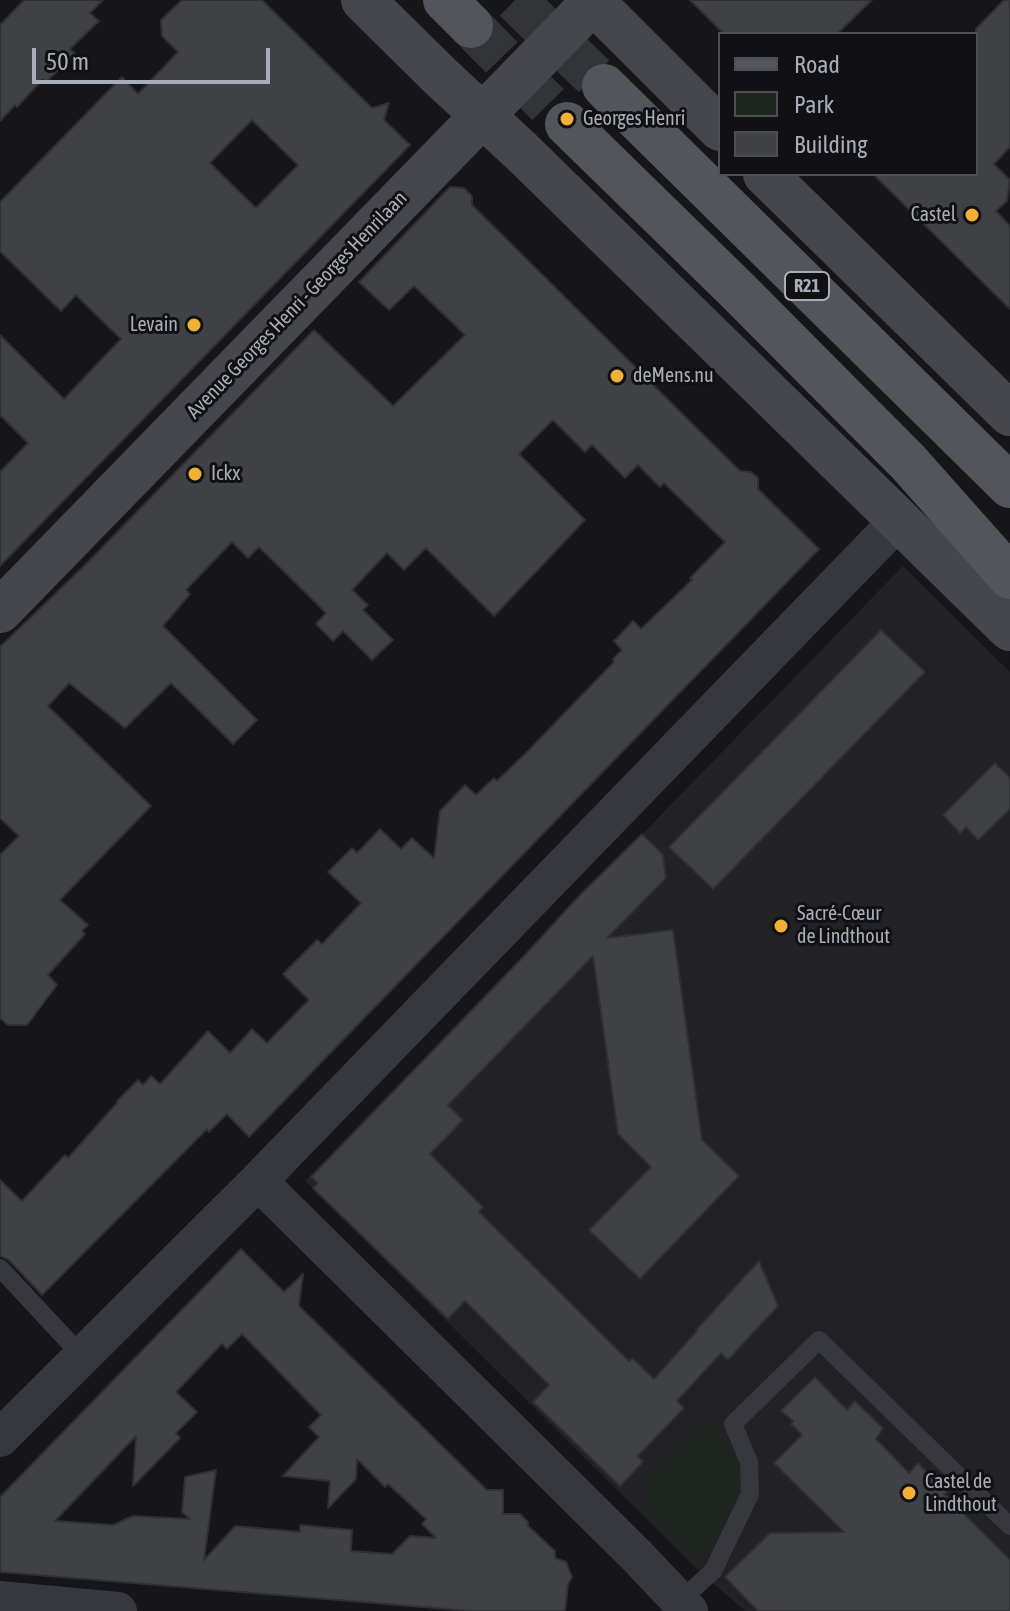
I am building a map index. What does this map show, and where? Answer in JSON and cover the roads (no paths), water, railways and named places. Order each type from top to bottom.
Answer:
[{"type":"main road","points":[[363,0],[1010,629]]},
{"type":"main road","points":[[593,1],[718,127]]},
{"type":"main road","name":"Avenue Georges Henri - Georges Henrilaan","points":[[0,611],[593,1]]},
{"type":"main road","name":"R21","points":[[604,86],[1010,486]]},
{"type":"main road","name":"R21","points":[[567,124],[908,462],[1010,549]]},
{"type":"main road","points":[[767,176],[1007,405]]},
{"type":"main road","points":[[908,462],[1010,577]]},
{"type":"street","points":[[0,1438],[258,1181],[899,520]]},
{"type":"street","points":[[258,1181],[684,1606]]},
{"type":"street","points":[[0,1600],[118,1611]]},
{"type":"lane","points":[[0,1268],[82,1356]]},
{"type":"lane","points":[[684,1606],[713,1571],[750,1494],[749,1462],[733,1424],[819,1340],[1010,1526]]},
{"type":"tunnel","points":[[515,0],[604,86]]},
{"type":"tunnel","points":[[471,26],[567,124]]},
{"type":"place","name":"Georges Henri","points":[[567,119]]},
{"type":"place","name":"Castel","points":[[972,215]]},
{"type":"place","name":"Levain","points":[[194,325]]},
{"type":"place","name":"deMens.nu","points":[[617,376]]},
{"type":"place","name":"Ickx","points":[[195,474]]},
{"type":"place","name":"Sacré-Cœur de Lindthout","points":[[781,926]]},
{"type":"place","name":"Castel de Lindthout","points":[[909,1493]]}]
